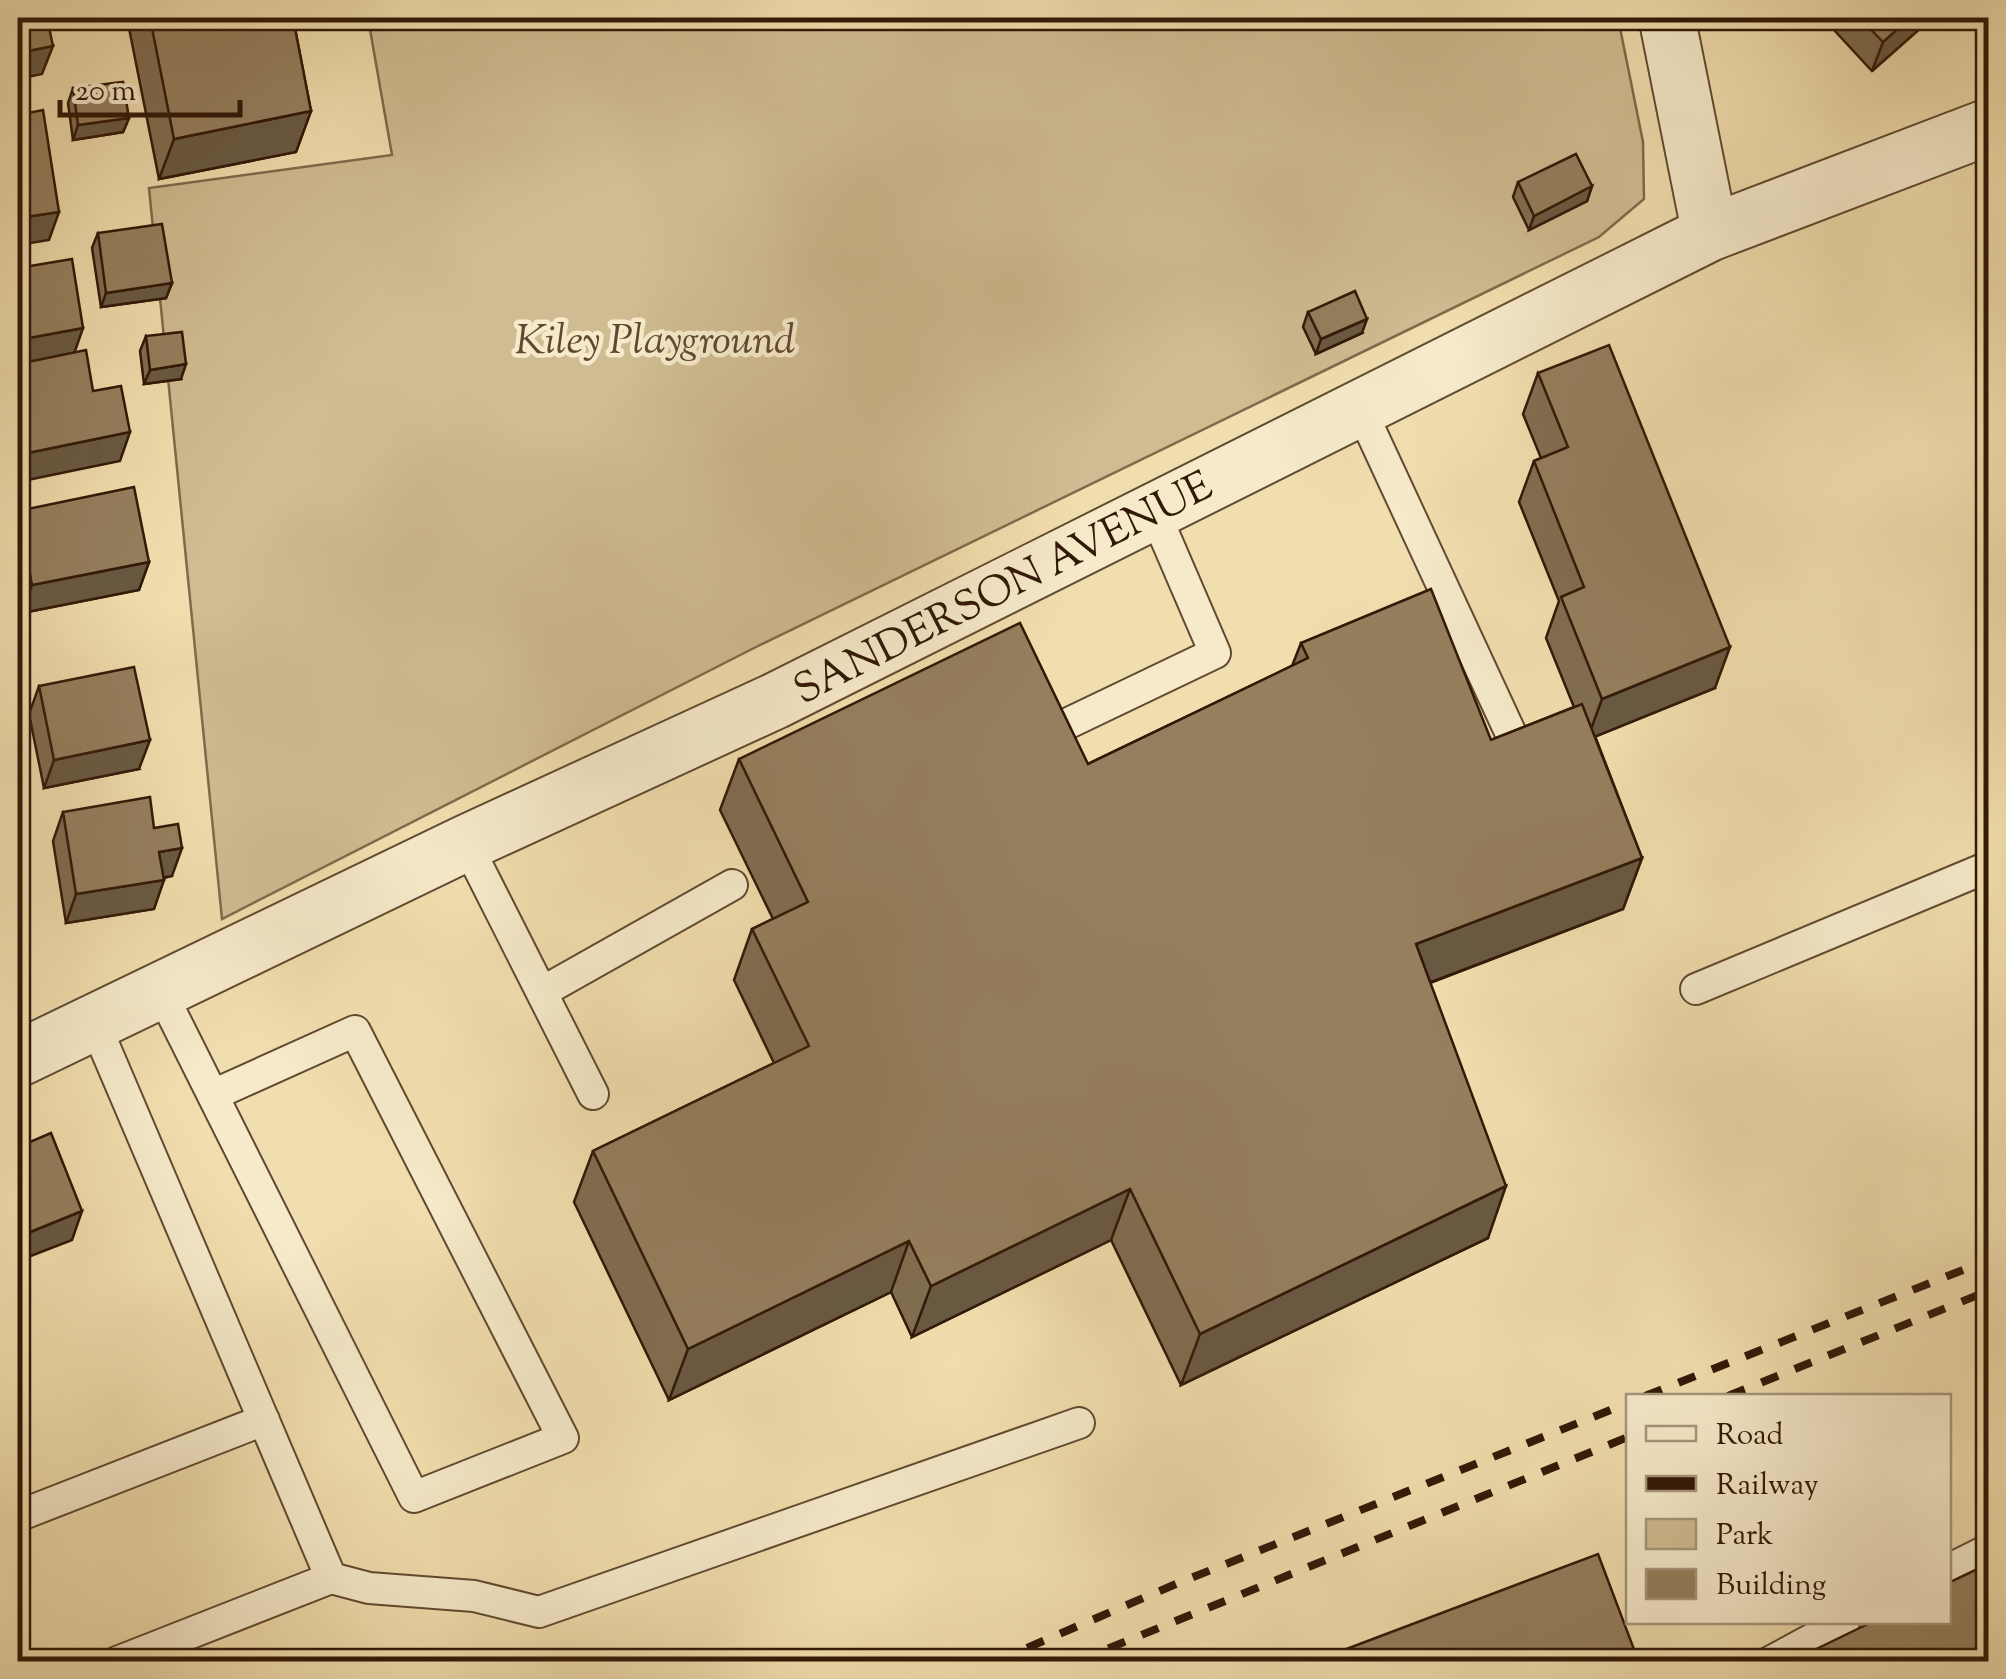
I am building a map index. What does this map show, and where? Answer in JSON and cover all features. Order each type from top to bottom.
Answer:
[{"type":"street","points":[[1667,18],[1710,233]]},
{"type":"street","name":"SANDERSON AVENUE","points":[[18,1054],[94,1022],[466,842],[776,702],[1153,509],[1710,233],[1988,127]]},
{"type":"lane","points":[[1359,406],[1512,736]]},
{"type":"lane","points":[[1052,731],[1214,652],[1153,509]]},
{"type":"lane","points":[[466,842],[593,1094]]},
{"type":"lane","points":[[1696,989],[1988,867]]},
{"type":"lane","points":[[542,992],[732,885]]},
{"type":"lane","points":[[160,990],[414,1498],[563,1438],[356,1031],[213,1095]]},
{"type":"lane","points":[[94,1022],[331,1578]]},
{"type":"lane","points":[[18,1516],[264,1420]]},
{"type":"lane","points":[[118,1662],[331,1578],[370,1588],[474,1596],[540,1612],[1079,1423]]},
{"type":"lane","points":[[1951,1568],[1988,1550]]},
{"type":"lane","points":[[1770,1662],[1840,1624]]},
{"type":"green space","name":"Kiley Playground","points":[[368,18],[1618,18],[1643,142],[1644,199],[1599,237],[756,647],[222,919],[149,188],[392,155]]},
{"type":"building","points":[[18,18],[47,18],[53,46],[18,53]]},
{"type":"building","points":[[150,18],[293,18],[311,111],[174,139]]},
{"type":"building","points":[[1860,18],[1910,18],[1883,42]]},
{"type":"building","points":[[123,82],[129,118],[78,125],[73,88]]},
{"type":"building","points":[[43,110],[59,212],[19,218],[18,115]]},
{"type":"building","points":[[1576,154],[1592,186],[1534,216],[1518,182]]},
{"type":"building","points":[[162,224],[172,283],[106,293],[98,233]]},
{"type":"building","points":[[72,259],[83,328],[18,340],[18,268]]},
{"type":"building","points":[[1355,291],[1367,319],[1321,339],[1308,312]]},
{"type":"building","points":[[182,332],[186,364],[150,370],[146,336]]},
{"type":"building","points":[[1609,345],[1730,647],[1602,699],[1561,597],[1584,587],[1534,461],[1568,447],[1538,373]]},
{"type":"building","points":[[86,350],[93,391],[121,386],[130,432],[18,455],[18,364]]},
{"type":"building","points":[[134,487],[149,562],[32,585],[18,511]]},
{"type":"building","points":[[1431,589],[1491,740],[1582,704],[1642,858],[1416,944],[1506,1186],[1200,1334],[1130,1189],[931,1286],[909,1241],[688,1349],[593,1151],[809,1046],[752,929],[808,902],[739,759],[1020,623],[1088,764],[1308,658],[1301,643]]},
{"type":"building","points":[[134,667],[150,740],[54,760],[39,686]]},
{"type":"building","points":[[150,797],[154,828],[178,824],[182,848],[159,852],[164,880],[76,894],[63,812]]},
{"type":"building","points":[[51,1133],[82,1211],[18,1237],[18,1147]]},
{"type":"building","points":[[1598,1554],[1638,1660],[1633,1662],[1312,1662]]},
{"type":"building","points":[[1988,1564],[1988,1662],[1807,1662],[1804,1655],[1868,1624],[1951,1624],[1951,1582]]},
{"type":"building","points":[[380,1651],[385,1662],[355,1662]]},
{"type":"railway","points":[[1650,1394],[1988,1260]]},
{"type":"railway","points":[[1733,1394],[1988,1291]]},
{"type":"railway","points":[[994,1662],[1176,1584],[1626,1404]]},
{"type":"railway","points":[[1075,1662],[1626,1438]]}]
